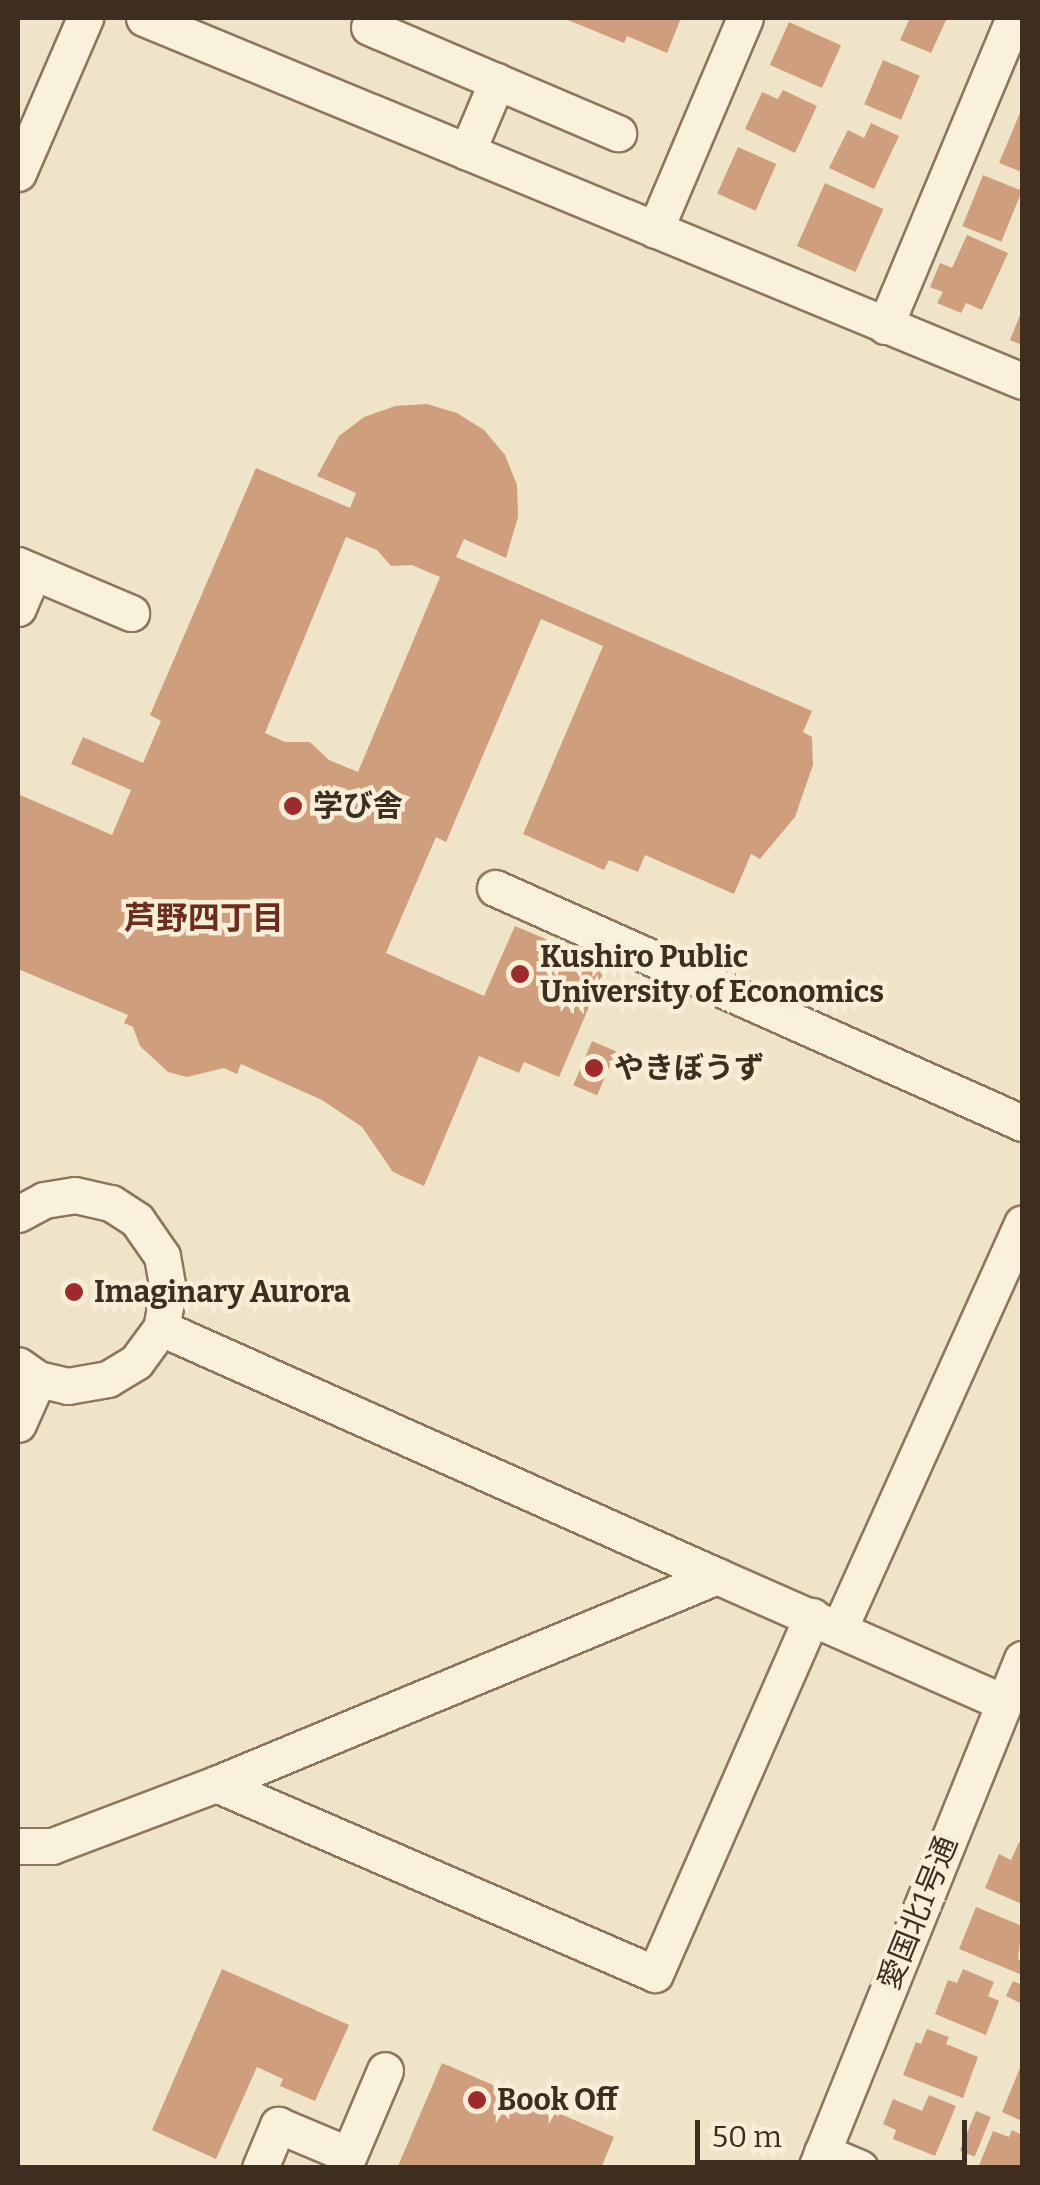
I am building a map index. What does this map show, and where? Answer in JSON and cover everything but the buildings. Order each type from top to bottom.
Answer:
[{"type":"street","points":[[18,173],[86,18]]},
{"type":"street","points":[[144,18],[203,29],[467,152],[1022,381]]},
{"type":"street","points":[[655,230],[745,18]]},
{"type":"street","points":[[885,326],[1014,18]]},
{"type":"street","points":[[369,27],[618,133]]},
{"type":"street","points":[[467,152],[496,81]]},
{"type":"street","points":[[18,608],[25,568],[131,613]]},
{"type":"street","points":[[495,888],[1022,1124]]},
{"type":"street","points":[[18,1214],[44,1200],[75,1196],[110,1203],[137,1220],[162,1256],[168,1290],[161,1328],[136,1362],[108,1379],[68,1386],[28,1372],[18,1424]]},
{"type":"street","points":[[216,1784],[656,1974],[1022,1223]]},
{"type":"street","points":[[161,1328],[1003,1702]]},
{"type":"street","points":[[18,1846],[52,1846],[216,1784],[717,1576]]},
{"type":"street","name":"愛国北1号通","points":[[819,2160],[1022,1658]]},
{"type":"street","points":[[260,2168],[278,2125],[349,2155],[385,2070]]},
{"type":"street","points":[[819,2160],[860,2168]]},
{"type":"place","name":"学び舎","points":[[293,806]]},
{"type":"place","name":"Kushiro Public University of Economics","points":[[520,974]]},
{"type":"place","name":"やきぼうず","points":[[594,1068]]},
{"type":"place","name":"Imaginary Aurora","points":[[74,1292]]},
{"type":"place","name":"Book Off","points":[[477,2100]]},
{"type":"district","name":"芦野四丁目","points":[[204,918]]}]
